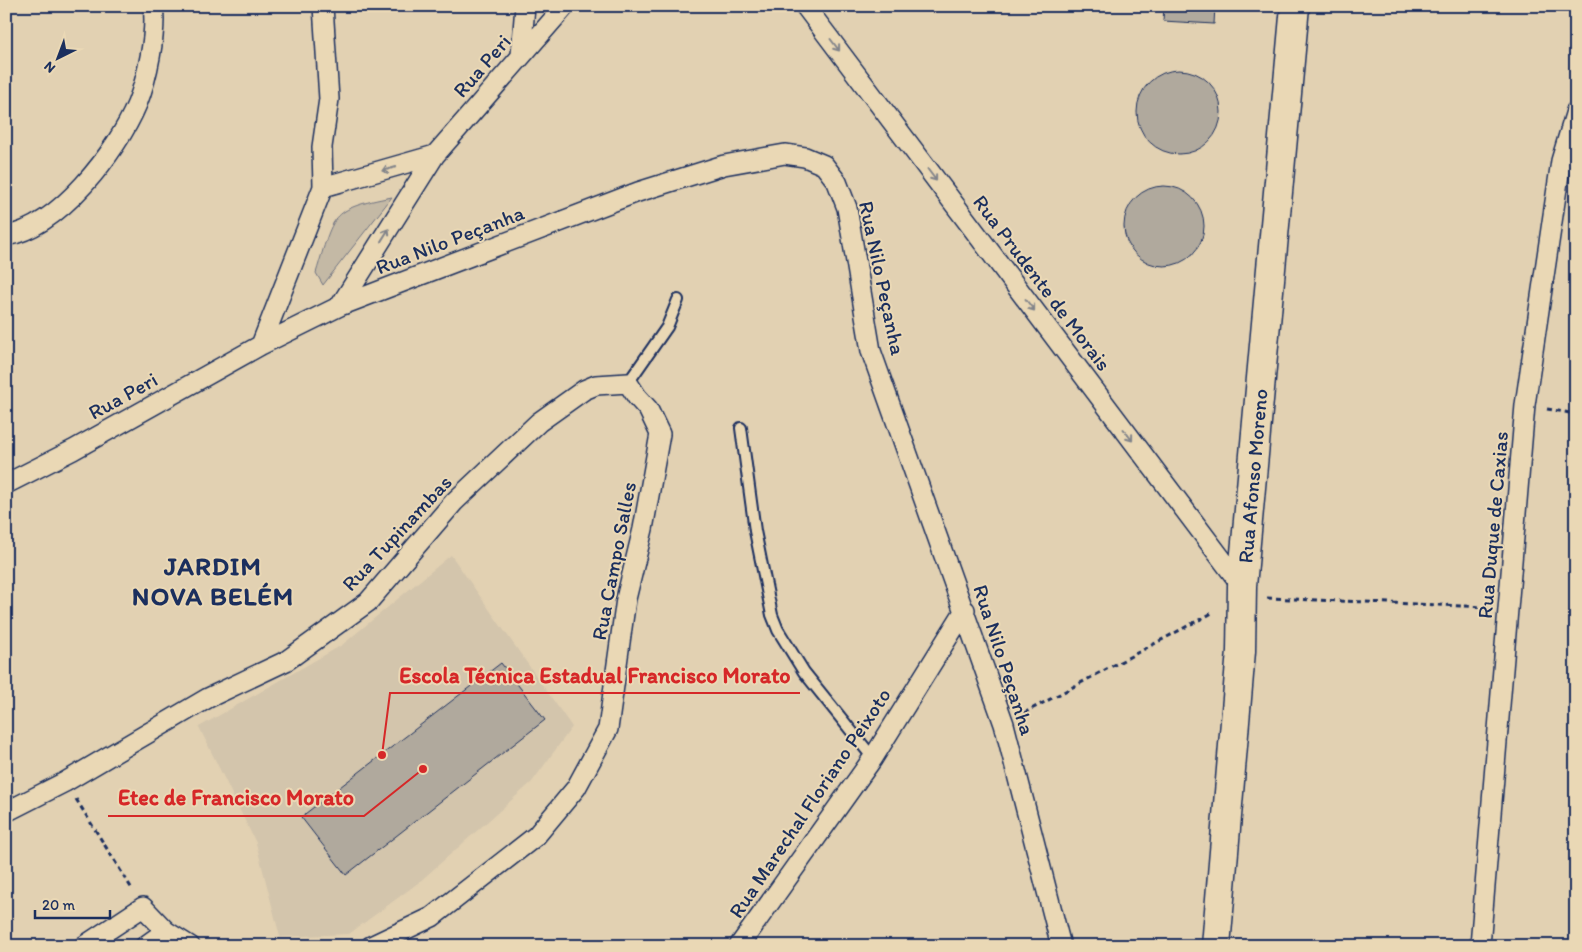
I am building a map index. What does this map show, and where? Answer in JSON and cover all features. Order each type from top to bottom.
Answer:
[{"type":"main road","name":"Rua Afonso Moreno","points":[[1216,946],[1230,807],[1243,592],[1295,6]]},
{"type":"street","points":[[6,236],[21,233],[50,216],[81,189],[109,152],[137,104],[150,56],[153,6]]},
{"type":"street","points":[[261,345],[324,187],[322,147],[329,99],[323,6]]},
{"type":"street","points":[[521,55],[525,6]]},
{"type":"street","name":"Rua Peri","points":[[340,306],[436,155],[565,6]]},
{"type":"street","name":"Rua Prudente de Morais","points":[[805,6],[1243,592]]},
{"type":"street","name":"Rua Duque de Caxias","points":[[1480,946],[1525,405],[1561,161],[1576,111]]},
{"type":"street","name":"Rua Nilo Peçanha","points":[[261,345],[340,306],[638,192],[724,165],[786,154],[805,157],[824,165],[836,182],[847,208],[871,351],[965,610],[1004,724],[1061,946]]},
{"type":"street","points":[[324,187],[436,155]]},
{"type":"street","name":"Rua Peri","points":[[6,484],[73,450],[261,345]]},
{"type":"street","name":"Rua Tupinambas","points":[[6,812],[65,782],[208,698],[286,661],[368,602],[454,502],[538,422],[584,390],[596,385],[628,383]]},
{"type":"street","name":"Rua Campo Salles","points":[[371,946],[432,918],[536,836],[576,788],[608,729],[626,599],[643,529],[660,434],[648,409],[637,398],[628,383]]},
{"type":"street","name":"Rua Marechal Floriano Peixoto","points":[[746,942],[873,758],[965,610]]},
{"type":"street","points":[[84,946],[144,906],[166,932],[190,946]]},
{"type":"street","points":[[145,946],[166,932]]},
{"type":"lane","points":[[628,383],[667,327],[678,300]]},
{"type":"lane","points":[[741,428],[755,531],[772,615],[778,630],[804,672],[873,758]]},
{"type":"path","points":[[1525,405],[1576,414]]},
{"type":"path","points":[[1004,724],[1243,592],[1508,608]]},
{"type":"path","points":[[65,782],[144,906]]},
{"type":"shaded area","points":[[392,197],[323,285],[316,273],[331,227],[337,218],[345,211],[356,206]]},
{"type":"shaded area","points":[[451,555],[572,727],[532,782],[418,883],[349,934],[280,937],[256,843],[199,727],[342,645]]},
{"type":"building","points":[[1164,6],[1215,6],[1214,24],[1163,21]]},
{"type":"building","points":[[1179,70],[1195,73],[1209,82],[1218,96],[1221,112],[1218,128],[1209,142],[1195,151],[1179,154],[1163,151],[1149,142],[1140,128],[1137,112],[1140,96],[1149,82],[1163,73]]},
{"type":"building","points":[[1156,186],[1172,186],[1193,197],[1204,218],[1204,234],[1193,255],[1172,266],[1156,266],[1142,260],[1130,248],[1124,234],[1124,218],[1130,204],[1142,192]]},
{"type":"building","points":[[501,663],[545,720],[346,875],[301,817]]},
{"type":"place","name":"Escola Técnica Estadual Francisco Morato","points":[[382,755]]},
{"type":"place","name":"Etec de Francisco Morato","points":[[423,769]]},
{"type":"district","name":"JARDIM NOVA BELÉM","points":[[213,581]]}]
